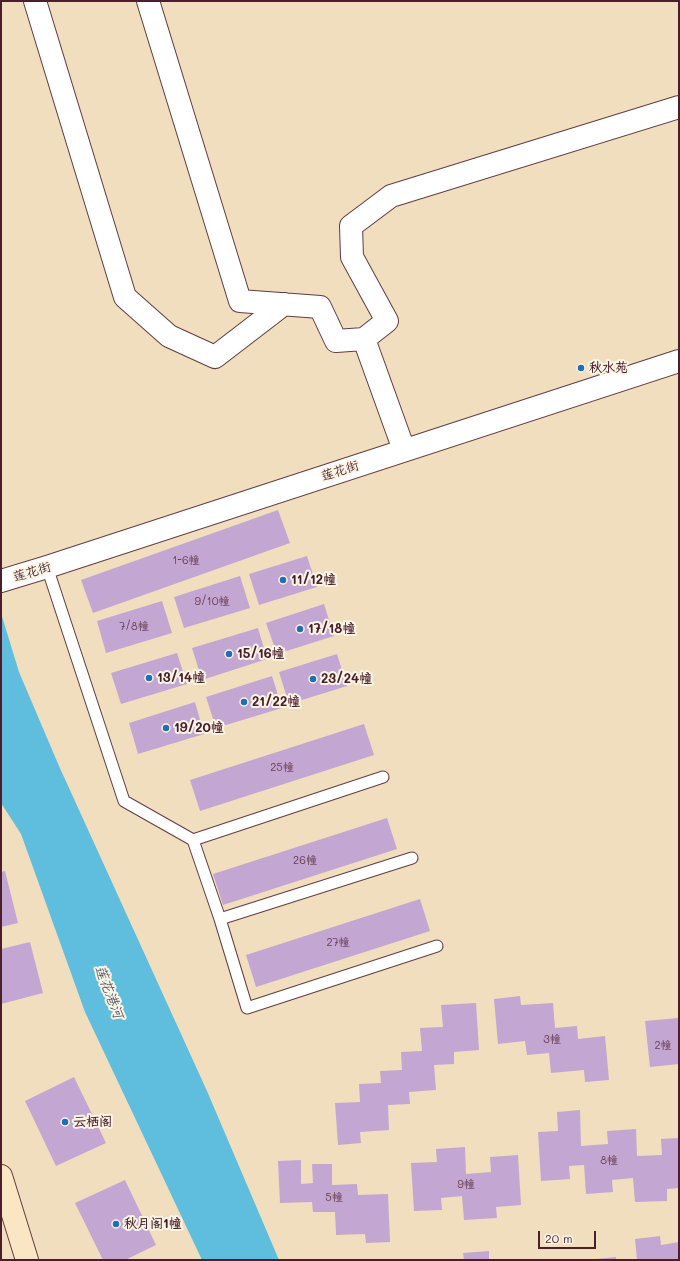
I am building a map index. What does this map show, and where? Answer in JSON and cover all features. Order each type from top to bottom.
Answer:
[{"type":"main road","points":[[1,1176],[27,1260]]},
{"type":"street","points":[[35,1],[125,297],[169,336],[215,358],[284,304]]},
{"type":"street","points":[[148,1],[240,301],[320,307],[336,341],[364,339],[387,321],[352,257],[351,226],[391,196],[679,107]]},
{"type":"street","points":[[364,339],[404,450]]},
{"type":"street","name":"莲花街","points":[[1,581],[679,361]]},
{"type":"lane","points":[[47,567],[124,801],[193,840],[220,919],[247,1008],[437,946]]},
{"type":"lane","points":[[193,840],[383,777]]},
{"type":"lane","points":[[220,919],[412,858]]},
{"type":"water","name":"莲花港河","points":[[1,613],[19,672],[59,766],[207,1091],[279,1260],[202,1260],[85,1012],[21,834],[1,803]]},
{"type":"building","points":[[278,510],[290,543],[93,613],[81,580]]},
{"type":"building","name":"11/12幢","points":[[307,556],[317,587],[259,605],[249,574]]},
{"type":"building","points":[[240,576],[250,608],[184,628],[174,597]]},
{"type":"building","points":[[162,601],[172,633],[106,653],[97,621]]},
{"type":"building","name":"17/18幢","points":[[324,604],[334,636],[277,654],[266,623]]},
{"type":"building","name":"15/16幢","points":[[258,628],[267,659],[202,680],[192,648]]},
{"type":"building","name":"13/14幢","points":[[177,653],[187,684],[121,704],[111,673]]},
{"type":"building","name":"23/24幢","points":[[337,654],[347,686],[289,704],[279,672]]},
{"type":"building","name":"21/22幢","points":[[272,676],[282,708],[216,728],[206,697]]},
{"type":"building","name":"19/20幢","points":[[195,702],[204,734],[138,754],[129,723]]},
{"type":"building","points":[[364,724],[374,755],[200,811],[190,780]]},
{"type":"building","points":[[387,818],[397,849],[223,905],[213,874]]},
{"type":"building","points":[[5,871],[18,923],[1,927],[1,872]]},
{"type":"building","points":[[420,899],[430,931],[256,987],[246,955]]},
{"type":"building","points":[[30,942],[43,993],[1,1004],[1,949]]},
{"type":"building","points":[[520,996],[521,1005],[553,1003],[555,1028],[577,1026],[578,1039],[605,1036],[609,1080],[585,1082],[584,1070],[551,1073],[549,1053],[527,1055],[525,1041],[498,1044],[494,999]]},
{"type":"building","points":[[476,1003],[479,1050],[454,1052],[454,1064],[434,1065],[436,1090],[409,1092],[410,1104],[388,1105],[389,1130],[360,1132],[361,1143],[338,1145],[335,1103],[360,1102],[359,1084],[381,1083],[380,1071],[402,1070],[401,1052],[422,1051],[420,1028],[443,1027],[441,1005]]},
{"type":"building","points":[[678,1018],[679,1064],[650,1067],[645,1021]]},
{"type":"building","name":"云栖阁","points":[[74,1077],[106,1143],[56,1166],[25,1101]]},
{"type":"building","points":[[580,1110],[581,1146],[608,1144],[607,1131],[636,1129],[637,1156],[662,1155],[661,1139],[679,1138],[679,1188],[667,1189],[667,1201],[635,1202],[633,1178],[612,1180],[613,1192],[586,1194],[584,1165],[569,1166],[570,1179],[541,1181],[538,1132],[558,1131],[557,1112]]},
{"type":"building","points":[[465,1147],[466,1174],[491,1172],[490,1157],[518,1155],[521,1205],[496,1207],[497,1218],[464,1220],[462,1196],[441,1198],[442,1210],[414,1211],[411,1163],[437,1162],[436,1149]]},
{"type":"building","points":[[301,1160],[301,1184],[313,1183],[312,1164],[332,1164],[332,1185],[357,1184],[358,1195],[388,1194],[390,1242],[366,1243],[365,1234],[336,1235],[335,1212],[313,1212],[312,1202],[280,1203],[278,1161]]},
{"type":"building","name":"秋月阁1幢","points":[[125,1180],[156,1245],[125,1260],[103,1260],[75,1203]]},
{"type":"building","points":[[660,1236],[661,1245],[679,1242],[679,1260],[637,1260],[635,1239]]},
{"type":"building","points":[[489,1251],[489,1260],[464,1260],[463,1253]]},
{"type":"building","points":[[616,1257],[616,1260],[595,1260],[595,1259]]},
{"type":"place","name":"秋水苑","points":[[581,368]]},
{"type":"place","name":"11/12幢","points":[[283,580]]},
{"type":"place","name":"17/18幢","points":[[300,629]]},
{"type":"place","name":"15/16幢","points":[[229,654]]},
{"type":"place","name":"13/14幢","points":[[149,678]]},
{"type":"place","name":"23/24幢","points":[[313,679]]},
{"type":"place","name":"21/22幢","points":[[244,702]]},
{"type":"place","name":"19/20幢","points":[[166,728]]},
{"type":"place","name":"云栖阁","points":[[65,1122]]},
{"type":"place","name":"秋月阁1幢","points":[[116,1224]]}]
